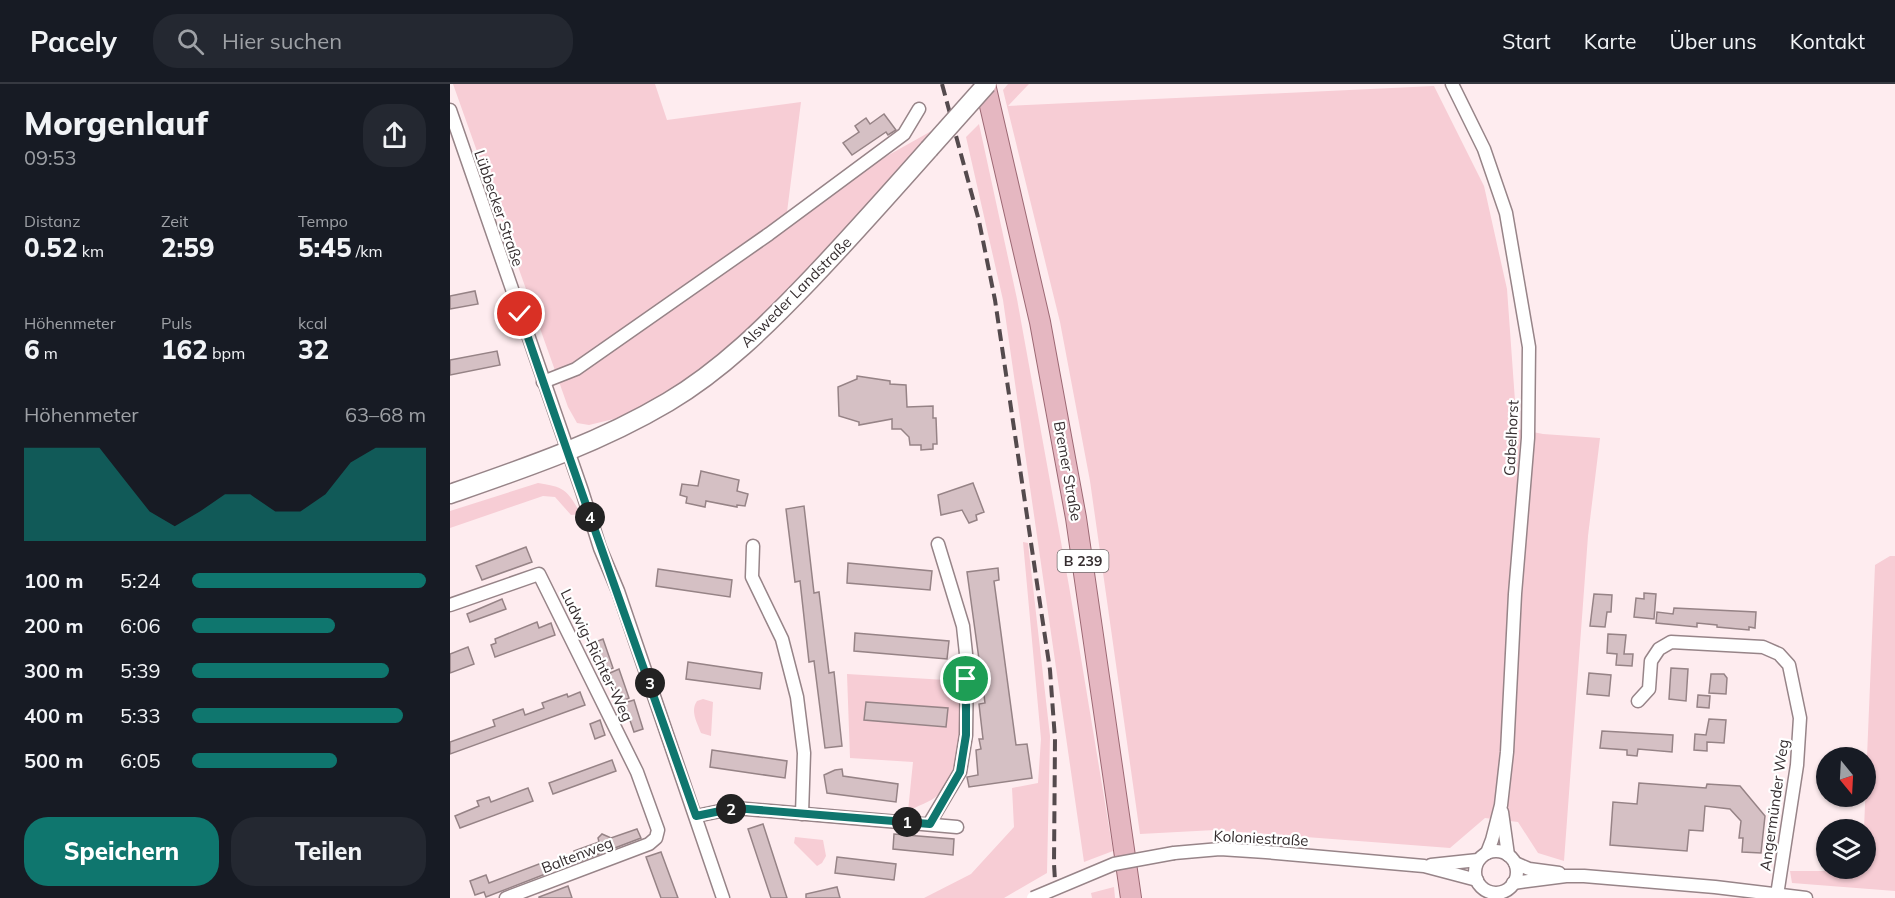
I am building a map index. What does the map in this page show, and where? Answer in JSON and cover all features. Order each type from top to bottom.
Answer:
[{"type":"main road","name":"Alsweder Landstraße","points":[[450,494],[599,439],[669,401],[732,356],[776,316],[830,259],[986,84]]},
{"type":"main road","name":"Bremer Straße","points":[[986,84],[1040,322],[1074,507],[1131,898]]},
{"type":"street","name":"Gabelhorst","points":[[1452,84],[1484,149],[1506,213],[1529,347],[1528,438],[1515,594],[1507,752],[1501,805],[1492,840],[1482,857]]},
{"type":"street","points":[[543,382],[576,369],[769,234],[904,134],[919,109]]},
{"type":"street","name":"Lübbecker Straße","points":[[450,111],[723,898]]},
{"type":"street","points":[[930,824],[960,772],[966,735],[967,663],[963,626],[938,544]]},
{"type":"street","points":[[753,546],[752,577],[782,639],[797,698],[804,753],[802,814]]},
{"type":"street","name":"Ludwig-Richter-Weg","points":[[450,605],[533,575],[539,574],[543,578],[568,636],[637,772],[658,830],[656,838]]},
{"type":"street","name":"Angermünder Weg","points":[[1638,701],[1649,690],[1651,661],[1659,649],[1671,642],[1763,647],[1779,654],[1790,665],[1800,718],[1797,765],[1777,895]]},
{"type":"street","name":"Gabelhorst","points":[[1501,805],[1511,859]]},
{"type":"street","points":[[696,816],[735,808],[957,827]]},
{"type":"street","name":"Baltenweg","points":[[506,898],[649,844],[656,838]]},
{"type":"street","name":"Koloniestraße","points":[[1033,898],[1114,864],[1174,853],[1220,849],[1424,866],[1477,880]]},
{"type":"street","points":[[1566,876],[1557,872],[1529,869],[1494,851],[1482,857],[1475,869],[1477,880],[1487,894],[1566,876],[1715,887],[1806,898]]},
{"type":"street","name":"Koloniestraße","points":[[1424,866],[1482,857]]},
{"type":"street","points":[[1507,890],[1516,877],[1511,859]]},
{"type":"shaded area","points":[[453,84],[655,84],[667,120],[801,102],[787,212],[935,129],[774,313],[726,356],[669,392],[618,418],[589,425],[577,423],[568,407]]},
{"type":"shaded area","points":[[1008,84],[1029,84],[1008,106],[1434,86],[1484,186],[1507,289],[1517,429],[1543,434],[1600,438],[1588,536],[1564,861],[1538,853],[1518,822],[1485,818],[1450,848],[1215,830],[1140,834],[1090,481],[1060,322],[1003,90]]},
{"type":"shaded area","points":[[979,124],[1017,299],[1069,586],[1113,851],[1084,862],[1003,300],[966,137]]},
{"type":"shaded area","points":[[538,483],[560,488],[568,495],[581,514],[571,515],[555,497],[543,496],[450,528],[450,511]]},
{"type":"shaded area","points":[[1023,542],[1028,543],[1050,736],[1047,873],[1004,898],[924,898],[971,874],[1014,827],[1012,788],[1038,783],[1041,739]]},
{"type":"shaded area","points":[[1890,556],[1895,556],[1895,891],[1792,883],[1790,871],[1816,871],[1816,879],[1876,879],[1876,819],[1864,819],[1865,807],[1876,807],[1876,747],[1867,747],[1875,565]]},
{"type":"shaded area","points":[[847,674],[962,681],[961,726],[957,756],[947,783],[938,795],[928,802],[908,811],[913,762],[850,758]]},
{"type":"shaded area","points":[[703,699],[713,702],[711,736],[701,733],[695,717],[695,705],[697,701]]},
{"type":"shaded area","points":[[795,837],[823,840],[826,856],[822,863],[817,866],[794,843]]},
{"type":"shaded area","points":[[1114,887],[1115,898],[1092,898],[1091,893]]},
{"type":"building","points":[[884,114],[896,130],[888,135],[886,132],[852,155],[843,143],[859,132],[855,126],[866,118],[870,124]]},
{"type":"building","points":[[475,291],[478,304],[450,309],[450,296]]},
{"type":"building","points":[[497,351],[500,365],[450,375],[450,360]]},
{"type":"building","points":[[857,376],[890,381],[890,384],[906,385],[907,407],[933,406],[937,444],[933,444],[933,449],[921,450],[921,445],[910,445],[909,437],[901,429],[892,429],[892,419],[859,425],[859,422],[839,416],[838,387],[857,379]]},
{"type":"building","points":[[701,471],[739,480],[737,491],[748,494],[745,506],[737,505],[737,507],[706,501],[705,507],[686,503],[687,497],[680,495],[682,484],[698,486]]},
{"type":"building","points":[[973,483],[984,512],[976,515],[977,520],[969,523],[962,510],[941,515],[938,495]]},
{"type":"building","points":[[804,506],[814,593],[819,592],[829,673],[834,672],[842,746],[825,748],[814,661],[809,662],[800,581],[795,582],[786,509]]},
{"type":"building","points":[[526,547],[532,562],[482,580],[476,566]]},
{"type":"building","points":[[848,563],[932,571],[930,590],[847,583]]},
{"type":"building","points":[[998,568],[999,580],[994,581],[1016,745],[1027,744],[1032,778],[969,787],[967,777],[978,775],[976,750],[981,749],[979,739],[983,739],[979,704],[985,703],[967,572]]},
{"type":"building","points":[[658,569],[732,580],[730,597],[656,586]]},
{"type":"building","points":[[1644,593],[1656,594],[1654,619],[1634,617],[1636,598],[1644,599]]},
{"type":"building","points":[[1594,594],[1612,595],[1611,612],[1607,612],[1605,627],[1590,626]]},
{"type":"building","points":[[502,599],[506,609],[470,622],[467,614]]},
{"type":"building","points":[[1674,608],[1756,612],[1755,628],[1749,627],[1749,630],[1697,623],[1697,627],[1656,623],[1657,612],[1673,614]]},
{"type":"building","points":[[537,622],[539,628],[551,623],[555,635],[495,657],[491,645],[496,643],[495,639]]},
{"type":"building","points":[[855,633],[949,641],[947,659],[854,651]]},
{"type":"building","points":[[1608,634],[1626,635],[1624,654],[1633,654],[1632,666],[1616,665],[1617,654],[1607,653]]},
{"type":"building","points":[[603,639],[613,668],[603,672],[593,643]]},
{"type":"building","points":[[468,647],[474,664],[450,673],[450,654]]},
{"type":"building","points":[[688,662],[762,673],[760,689],[686,679]]},
{"type":"building","points":[[1671,668],[1688,669],[1686,701],[1669,699]]},
{"type":"building","points":[[619,669],[629,698],[620,702],[610,673]]},
{"type":"building","points":[[1589,673],[1611,675],[1609,696],[1587,694]]},
{"type":"building","points":[[1711,674],[1724,674],[1727,678],[1726,694],[1709,693]]},
{"type":"building","points":[[580,692],[585,705],[450,754],[450,742],[495,726],[493,720],[523,709],[525,715],[544,708],[542,703]]},
{"type":"building","points":[[1698,695],[1710,696],[1709,708],[1697,707]]},
{"type":"building","points":[[634,700],[643,729],[634,732],[624,703]]},
{"type":"building","points":[[866,702],[948,708],[946,727],[864,720]]},
{"type":"building","points":[[1709,719],[1726,720],[1724,743],[1707,742],[1707,751],[1694,750],[1695,734],[1706,735]]},
{"type":"building","points":[[600,720],[605,735],[595,739],[590,724]]},
{"type":"building","points":[[1602,731],[1673,735],[1672,752],[1638,749],[1637,756],[1627,755],[1627,750],[1600,748]]},
{"type":"building","points":[[712,750],[787,761],[785,778],[710,767]]},
{"type":"building","points":[[612,760],[616,771],[553,794],[549,783]]},
{"type":"building","points":[[842,769],[843,776],[898,784],[896,802],[827,793],[824,775]]},
{"type":"building","points":[[1639,783],[1706,788],[1707,784],[1740,786],[1765,816],[1761,853],[1742,852],[1743,838],[1739,838],[1741,821],[1730,809],[1705,806],[1703,831],[1689,830],[1687,851],[1610,845],[1613,802],[1637,804]]},
{"type":"building","points":[[528,788],[533,801],[460,828],[455,816],[479,806],[477,801],[489,797],[491,802]]},
{"type":"building","points":[[763,824],[787,898],[771,898],[748,829]]},
{"type":"building","points":[[637,829],[641,838],[578,862],[574,851],[599,842],[598,838],[602,834],[611,838]]},
{"type":"building","points":[[894,834],[954,839],[953,855],[893,849]]},
{"type":"building","points":[[661,852],[678,898],[661,898],[646,857]]},
{"type":"building","points":[[837,857],[896,864],[894,880],[835,873]]},
{"type":"building","points":[[544,864],[548,873],[486,897],[484,892],[475,895],[470,881],[486,875],[489,883]]},
{"type":"building","points":[[568,886],[572,898],[539,898],[539,897]]},
{"type":"building","points":[[837,887],[840,898],[806,898],[806,894]]},
{"type":"railway","points":[[942,84],[979,221],[995,300],[1050,670],[1055,739],[1056,898]]},
{"type":"route","points":[[520,314],[600,548],[618,591],[696,816],[735,808],[930,824],[960,772],[966,735],[966,679]]}]
